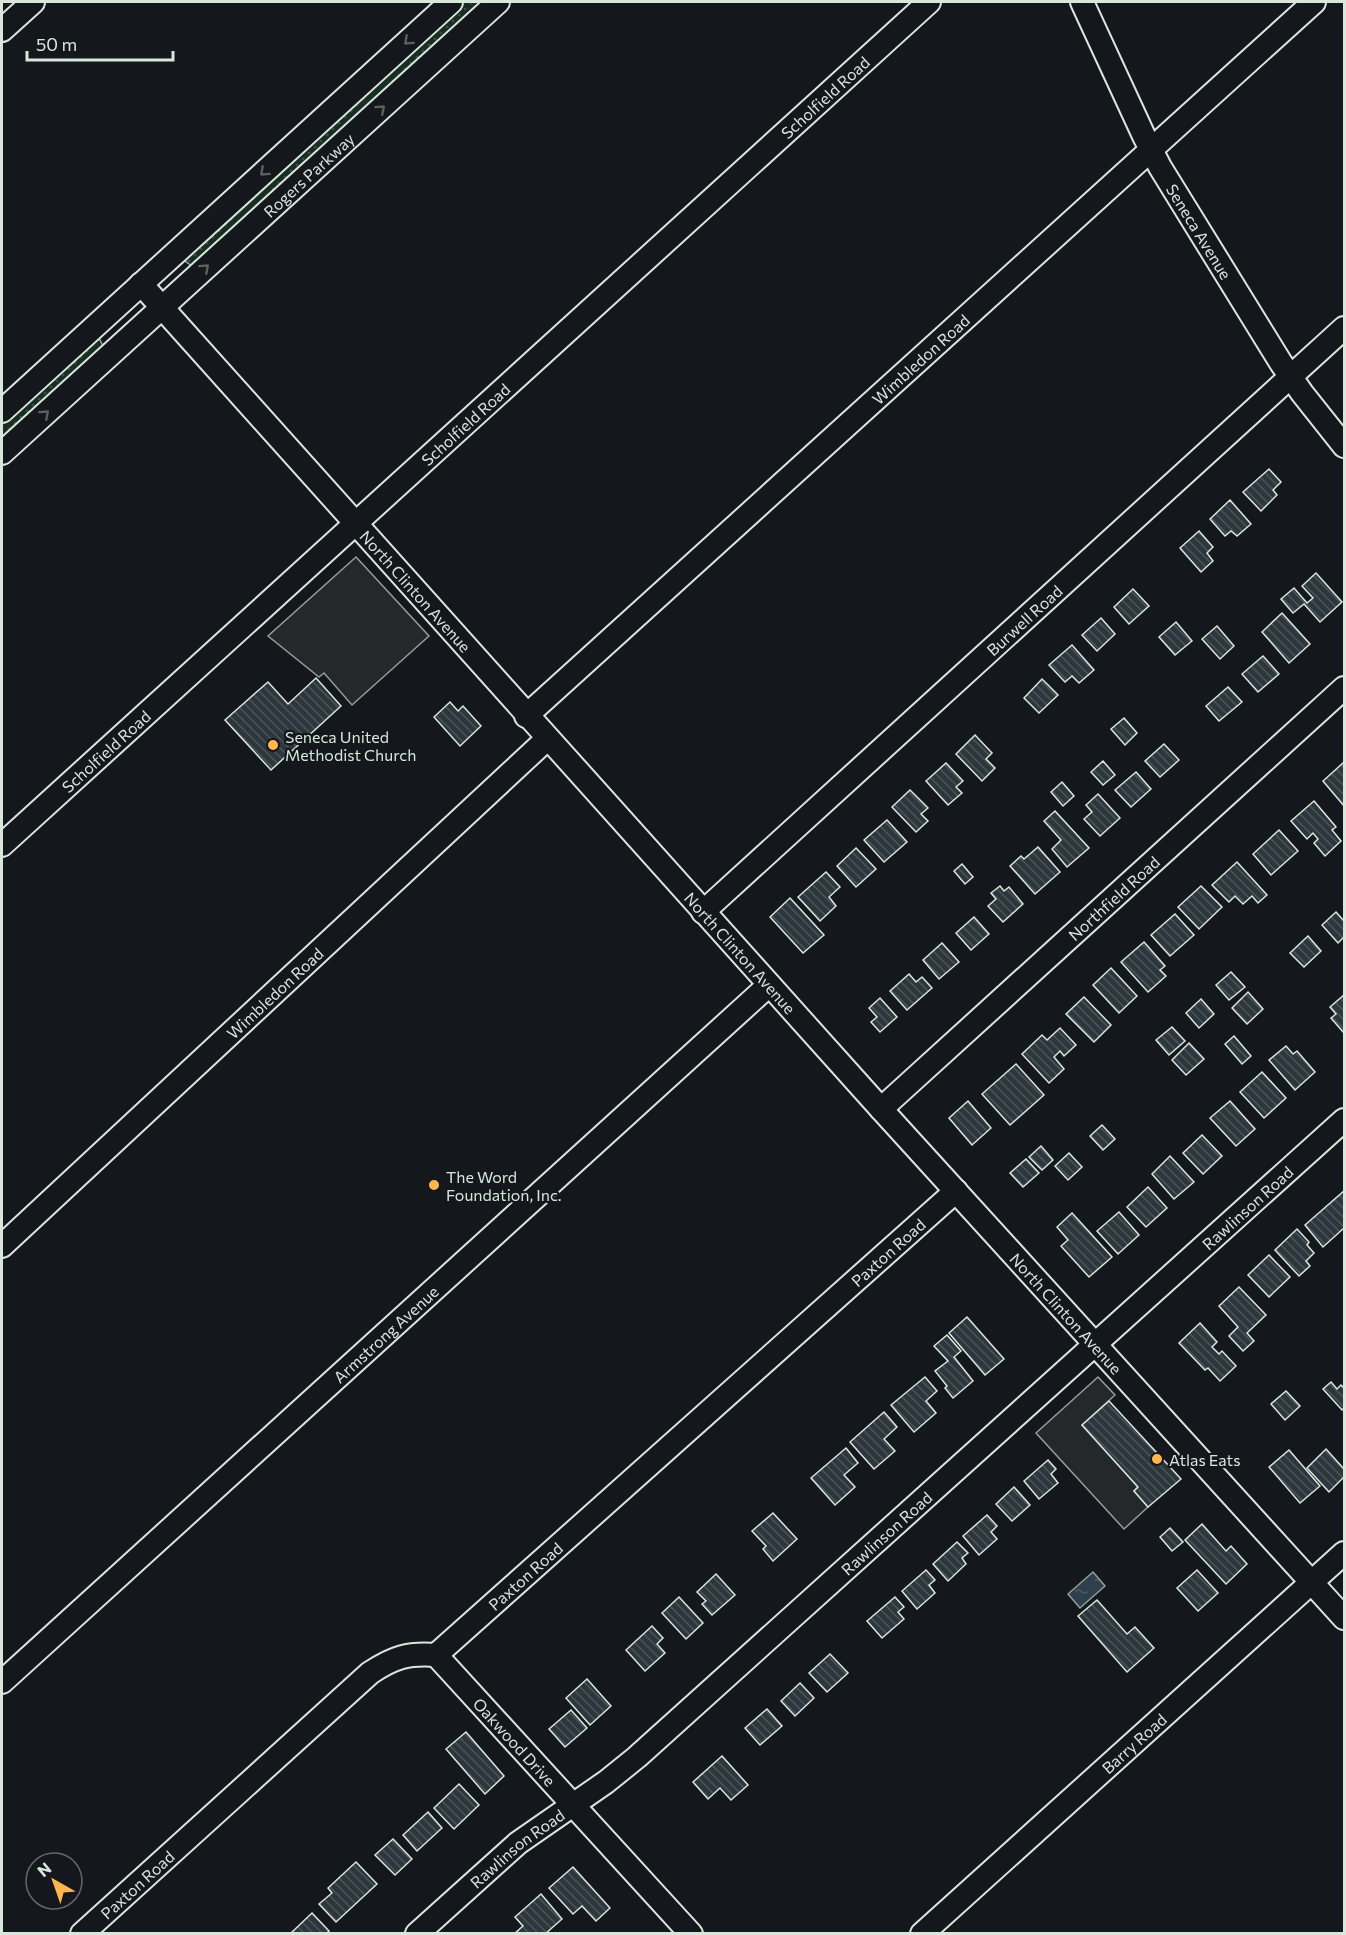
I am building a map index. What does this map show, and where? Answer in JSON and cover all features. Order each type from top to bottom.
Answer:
[{"type":"street","points":[[2,30],[33,2]]},
{"type":"street","name":"Rogers Parkway","points":[[2,411],[451,2]]},
{"type":"street","name":"Rogers Parkway","points":[[2,453],[498,2]]},
{"type":"street","name":"Scholfield Road","points":[[2,845],[929,2]]},
{"type":"street","name":"Seneca Avenue","points":[[1082,2],[1151,149],[1291,377],[1344,446]]},
{"type":"street","name":"Wimbledon Road","points":[[526,716],[1314,2]]},
{"type":"street","name":"North Clinton Avenue","points":[[141,284],[880,1109],[1344,1618]]},
{"type":"street","points":[[98,323],[119,346]]},
{"type":"street","name":"Burwell Road","points":[[703,912],[1344,328]]},
{"type":"street","name":"Northfield Road","points":[[880,1109],[1344,688]]},
{"type":"street","name":"Wimbledon Road","points":[[2,1246],[547,739]]},
{"type":"street","name":"Armstrong Avenue","points":[[2,1682],[769,985]]},
{"type":"street","name":"Rawlinson Road","points":[[417,1934],[518,1843],[637,1757],[1096,1346],[1344,1120]]},
{"type":"street","name":"Paxton Road","points":[[82,1934],[370,1673],[401,1656],[436,1655],[956,1191]]},
{"type":"street","name":"Barry Road","points":[[922,1934],[1344,1553]]},
{"type":"street","name":"Oakwood Drive","points":[[436,1655],[691,1934]]},
{"type":"green space","points":[[463,2],[486,2],[192,266],[185,261],[185,255]]},
{"type":"green space","points":[[96,339],[100,340],[103,346],[2,442],[2,422]]},
{"type":"shaded area","points":[[356,557],[429,636],[352,705],[324,673],[319,677],[268,636]]},
{"type":"shaded area","points":[[1098,1377],[1115,1395],[1082,1425],[1138,1487],[1134,1491],[1148,1507],[1124,1529],[1036,1433]]},
{"type":"water","points":[[1093,1572],[1105,1586],[1080,1608],[1068,1594]]},
{"type":"building","points":[[1269,469],[1281,482],[1273,490],[1277,495],[1261,511],[1243,492]]},
{"type":"building","points":[[1230,500],[1251,524],[1237,536],[1231,531],[1225,536],[1210,519]]},
{"type":"building","points":[[1199,531],[1213,547],[1207,553],[1213,561],[1201,572],[1180,548]]},
{"type":"building","points":[[1316,573],[1342,602],[1320,622],[1304,604],[1293,613],[1281,599],[1294,588],[1307,603],[1313,598],[1302,586]]},
{"type":"building","points":[[1133,589],[1149,606],[1129,624],[1114,607]]},
{"type":"building","points":[[1282,613],[1310,644],[1289,663],[1262,632]]},
{"type":"building","points":[[1101,618],[1115,634],[1097,651],[1082,635]]},
{"type":"building","points":[[1176,622],[1192,641],[1175,655],[1159,637]]},
{"type":"building","points":[[1217,626],[1234,646],[1220,659],[1202,639]]},
{"type":"building","points":[[1072,645],[1094,670],[1079,683],[1072,676],[1065,682],[1049,665]]},
{"type":"building","points":[[1263,656],[1279,674],[1258,692],[1242,674]]},
{"type":"building","name":"Seneca United Methodist Church","points":[[316,678],[341,706],[271,770],[225,720],[268,682],[288,704]]},
{"type":"building","points":[[1042,679],[1058,695],[1039,713],[1024,698]]},
{"type":"building","points":[[1228,687],[1242,702],[1219,721],[1206,706]]},
{"type":"building","points":[[450,702],[458,711],[463,706],[481,726],[460,746],[434,717]]},
{"type":"building","points":[[1124,718],[1137,733],[1125,745],[1111,729]]},
{"type":"building","points":[[975,735],[992,753],[986,759],[995,768],[982,781],[956,754]]},
{"type":"building","points":[[1164,744],[1179,760],[1160,777],[1145,761]]},
{"type":"building","points":[[1103,761],[1115,775],[1103,785],[1091,772]]},
{"type":"building","points":[[946,763],[963,781],[956,787],[962,793],[948,805],[926,781]]},
{"type":"building","points":[[1343,763],[1344,765],[1344,806],[1323,781]]},
{"type":"building","points":[[1136,772],[1151,789],[1131,807],[1115,790]]},
{"type":"building","points":[[1062,782],[1074,796],[1063,806],[1051,792]]},
{"type":"building","points":[[910,790],[928,808],[921,814],[928,821],[916,832],[892,807]]},
{"type":"building","points":[[1098,794],[1120,818],[1100,836],[1084,819],[1092,812],[1086,805]]},
{"type":"building","points":[[1314,801],[1336,827],[1332,830],[1341,841],[1325,856],[1314,843],[1318,839],[1313,833],[1307,839],[1291,821]]},
{"type":"building","points":[[1055,811],[1089,848],[1067,867],[1052,849],[1061,840],[1044,821]]},
{"type":"building","points":[[887,820],[907,842],[884,862],[864,840]]},
{"type":"building","points":[[1279,830],[1298,851],[1271,875],[1253,854]]},
{"type":"building","points":[[1038,847],[1060,872],[1035,894],[1010,866],[1021,856],[1024,859]]},
{"type":"building","points":[[856,848],[876,869],[856,887],[837,866]]},
{"type":"building","points":[[1237,862],[1267,895],[1258,903],[1252,896],[1243,904],[1235,896],[1229,902],[1212,885]]},
{"type":"building","points":[[962,864],[973,877],[965,884],[954,871]]},
{"type":"building","points":[[826,872],[840,887],[829,897],[836,906],[820,921],[798,897]]},
{"type":"building","points":[[1000,886],[1004,891],[1009,887],[1023,904],[1003,922],[988,906],[996,899],[991,893]]},
{"type":"building","points":[[1201,886],[1222,907],[1199,929],[1178,907]]},
{"type":"building","points":[[790,898],[824,935],[803,953],[770,917]]},
{"type":"building","points":[[1336,912],[1344,921],[1344,937],[1338,943],[1322,925]]},
{"type":"building","points":[[1175,914],[1194,935],[1170,956],[1151,935]]},
{"type":"building","points":[[974,917],[989,934],[971,950],[956,933]]},
{"type":"building","points":[[1308,936],[1321,951],[1304,967],[1290,953]]},
{"type":"building","points":[[1144,942],[1165,966],[1160,970],[1166,976],[1148,992],[1121,962]]},
{"type":"building","points":[[942,943],[959,962],[939,979],[923,960]]},
{"type":"building","points":[[1111,968],[1137,996],[1119,1013],[1093,985]]},
{"type":"building","points":[[1231,972],[1245,987],[1229,1000],[1216,985]]},
{"type":"building","points":[[909,974],[916,982],[922,977],[932,988],[907,1010],[890,991]]},
{"type":"building","points":[[1248,992],[1263,1009],[1247,1024],[1232,1008]]},
{"type":"building","points":[[1344,995],[1344,1033],[1331,1018],[1336,1014],[1330,1007]]},
{"type":"building","points":[[1084,997],[1111,1025],[1094,1042],[1066,1014]]},
{"type":"building","points":[[880,998],[897,1017],[880,1032],[871,1022],[877,1017],[869,1008]]},
{"type":"building","points":[[1201,999],[1214,1014],[1199,1028],[1186,1013]]},
{"type":"building","points":[[1172,1027],[1185,1041],[1169,1055],[1156,1040]]},
{"type":"building","points":[[1060,1028],[1076,1045],[1064,1056],[1060,1051],[1054,1057],[1064,1069],[1049,1083],[1022,1054],[1042,1035],[1047,1040]]},
{"type":"building","points":[[1234,1036],[1251,1056],[1242,1064],[1225,1044]]},
{"type":"building","points":[[1189,1043],[1204,1059],[1186,1075],[1172,1060]]},
{"type":"building","points":[[1286,1046],[1293,1054],[1297,1051],[1315,1072],[1295,1090],[1269,1060]]},
{"type":"building","points":[[1016,1064],[1044,1095],[1010,1125],[982,1094]]},
{"type":"building","points":[[1262,1072],[1286,1098],[1264,1118],[1240,1092]]},
{"type":"building","points":[[968,1101],[991,1128],[972,1145],[949,1118]]},
{"type":"building","points":[[1230,1101],[1255,1129],[1236,1146],[1210,1118]]},
{"type":"building","points":[[1102,1125],[1115,1139],[1103,1150],[1090,1136]]},
{"type":"building","points":[[1202,1135],[1222,1156],[1203,1174],[1183,1153]]},
{"type":"building","points":[[1041,1146],[1053,1160],[1042,1170],[1029,1157]]},
{"type":"building","points":[[1069,1153],[1082,1167],[1068,1180],[1055,1166]]},
{"type":"building","points":[[1170,1156],[1194,1182],[1174,1199],[1152,1174]]},
{"type":"building","points":[[1026,1159],[1039,1173],[1023,1187],[1010,1173]]},
{"type":"building","points":[[1148,1187],[1167,1208],[1146,1227],[1127,1207]]},
{"type":"building","points":[[1344,1191],[1344,1228],[1323,1247],[1305,1225]]},
{"type":"building","points":[[1119,1212],[1139,1235],[1118,1254],[1097,1231]]},
{"type":"building","points":[[1072,1213],[1112,1257],[1089,1277],[1061,1246],[1068,1240],[1057,1227]]},
{"type":"building","points":[[1297,1229],[1309,1242],[1307,1245],[1314,1253],[1306,1261],[1310,1266],[1299,1276],[1275,1250]]},
{"type":"building","points":[[1269,1255],[1290,1277],[1269,1297],[1248,1275]]},
{"type":"building","points":[[1239,1287],[1266,1315],[1247,1333],[1254,1341],[1243,1351],[1229,1336],[1238,1327],[1219,1306]]},
{"type":"building","points":[[967,1317],[1004,1359],[985,1375],[949,1333]]},
{"type":"building","points":[[1200,1323],[1217,1342],[1212,1347],[1219,1354],[1222,1351],[1236,1366],[1220,1381],[1208,1368],[1205,1370],[1179,1343]]},
{"type":"building","points":[[947,1335],[961,1351],[954,1357],[973,1381],[953,1398],[935,1371],[948,1361],[934,1346]]},
{"type":"building","points":[[925,1377],[937,1391],[926,1401],[936,1413],[914,1432],[891,1405]]},
{"type":"building","points":[[1331,1382],[1337,1389],[1341,1385],[1344,1388],[1344,1408],[1342,1410],[1323,1389]]},
{"type":"building","points":[[1286,1391],[1300,1406],[1285,1420],[1271,1404]]},
{"type":"building","points":[[1109,1401],[1181,1479],[1148,1507],[1134,1491],[1138,1487],[1082,1425]]},
{"type":"building","points":[[884,1412],[897,1427],[884,1439],[895,1451],[874,1469],[850,1442]]},
{"type":"building","points":[[846,1448],[858,1463],[844,1475],[855,1487],[835,1505],[811,1478]]},
{"type":"building","points":[[1326,1449],[1344,1469],[1344,1477],[1329,1492],[1307,1468]]},
{"type":"building","points":[[1289,1450],[1320,1486],[1300,1503],[1269,1467]]},
{"type":"building","points":[[1048,1460],[1056,1469],[1051,1474],[1058,1483],[1039,1499],[1024,1481]]},
{"type":"building","points":[[1014,1487],[1030,1505],[1012,1521],[996,1504]]},
{"type":"building","points":[[773,1513],[797,1539],[773,1561],[763,1549],[766,1546],[752,1531]]},
{"type":"building","points":[[987,1515],[997,1526],[991,1532],[997,1539],[979,1555],[963,1536]]},
{"type":"building","points":[[1202,1524],[1226,1551],[1231,1546],[1247,1564],[1226,1584],[1185,1540]]},
{"type":"building","points":[[1170,1528],[1183,1542],[1172,1551],[1160,1537]]},
{"type":"building","points":[[957,1542],[968,1553],[962,1558],[966,1564],[948,1581],[933,1564]]},
{"type":"building","points":[[926,1570],[935,1580],[929,1585],[935,1593],[917,1609],[902,1591]]},
{"type":"building","points":[[1197,1570],[1218,1593],[1198,1611],[1177,1588]]},
{"type":"building","points":[[716,1574],[735,1595],[712,1615],[702,1604],[706,1601],[697,1592]]},
{"type":"building","points":[[679,1597],[703,1623],[686,1639],[662,1613]]},
{"type":"building","points":[[895,1597],[904,1607],[898,1612],[904,1619],[882,1638],[867,1621]]},
{"type":"building","points":[[1097,1600],[1127,1634],[1135,1627],[1154,1648],[1127,1672],[1078,1616]]},
{"type":"building","points":[[652,1626],[663,1638],[657,1644],[665,1653],[645,1671],[626,1650]]},
{"type":"building","points":[[830,1654],[848,1673],[827,1692],[809,1673]]},
{"type":"building","points":[[587,1679],[611,1706],[590,1725],[566,1698]]},
{"type":"building","points":[[800,1683],[814,1698],[795,1716],[781,1701]]},
{"type":"building","points":[[767,1709],[782,1726],[760,1745],[745,1728]]},
{"type":"building","points":[[571,1710],[587,1728],[565,1747],[549,1729]]},
{"type":"building","points":[[466,1732],[504,1776],[485,1794],[446,1749]]},
{"type":"building","points":[[722,1756],[748,1785],[731,1800],[720,1788],[708,1799],[693,1782]]},
{"type":"building","points":[[459,1784],[479,1805],[454,1829],[434,1808]]},
{"type":"building","points":[[428,1812],[442,1828],[417,1851],[403,1835]]},
{"type":"building","points":[[393,1839],[412,1859],[395,1875],[375,1855]]},
{"type":"building","points":[[356,1862],[377,1884],[336,1922],[319,1904],[332,1893],[328,1888]]},
{"type":"building","points":[[573,1867],[610,1908],[596,1921],[582,1906],[573,1914],[549,1888]]},
{"type":"building","points":[[541,1894],[562,1919],[545,1934],[514,1934],[523,1926],[515,1917]]},
{"type":"building","points":[[312,1913],[329,1931],[326,1934],[290,1934]]},
{"type":"place","name":"Seneca United Methodist Church","points":[[273,745]]},
{"type":"place","name":"The Word Foundation, Inc.","points":[[434,1185]]},
{"type":"place","name":"Atlas Eats","points":[[1157,1459]]}]
